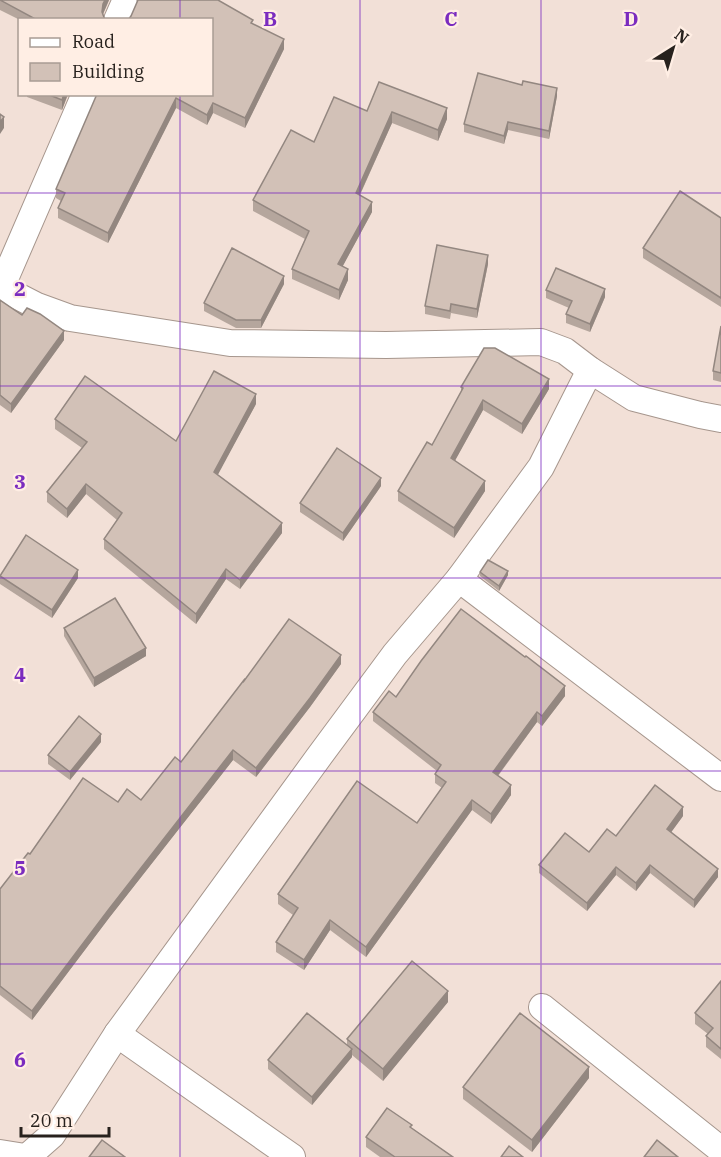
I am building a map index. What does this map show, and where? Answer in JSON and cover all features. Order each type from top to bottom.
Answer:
[{"type":"street","points":[[84,96],[1,287],[37,306],[70,318],[230,343],[386,345],[541,342],[565,351],[634,398],[721,418]]},
{"type":"street","points":[[0,1153],[26,1157],[52,1135],[117,1034],[318,758],[395,654],[459,579],[541,467],[590,370]]},
{"type":"street","points":[[459,579],[721,778]]},
{"type":"street","points":[[542,1007],[721,1150]]},
{"type":"street","points":[[117,1034],[292,1157]]},
{"type":"building","points":[[0,0],[105,0],[102,12],[104,18],[33,18]]},
{"type":"building","points":[[138,0],[218,0],[253,20],[251,23],[284,39],[245,118],[213,103],[207,115],[176,98],[108,233],[58,208],[65,193],[56,189],[96,96],[213,96],[213,18],[130,18]]},
{"type":"building","points":[[478,73],[522,85],[523,81],[557,88],[549,131],[508,122],[504,136],[464,124]]},
{"type":"building","points":[[379,82],[447,108],[438,130],[392,112],[356,193],[372,202],[338,264],[348,269],[339,290],[292,269],[309,231],[253,200],[291,130],[314,142],[334,97],[367,111]]},
{"type":"building","points":[[52,96],[63,96],[62,100]]},
{"type":"building","points":[[680,191],[721,218],[721,298],[643,248]]},
{"type":"building","points":[[437,245],[488,255],[477,309],[451,304],[450,311],[425,306]]},
{"type":"building","points":[[232,248],[284,276],[261,320],[236,320],[204,303]]},
{"type":"building","points":[[556,268],[605,289],[590,324],[566,314],[572,301],[546,290]]},
{"type":"building","points":[[0,300],[22,315],[27,308],[40,314],[64,331],[11,404],[0,395]]},
{"type":"building","points":[[721,326],[721,373],[713,371]]},
{"type":"building","points":[[484,348],[495,348],[549,379],[522,424],[483,400],[451,458],[485,481],[454,528],[398,491],[427,442],[432,445],[463,388],[461,387]]},
{"type":"building","points":[[214,371],[256,394],[214,472],[282,523],[240,580],[226,569],[196,614],[104,539],[122,513],[86,484],[67,509],[47,492],[87,442],[55,419],[85,376],[176,441]]},
{"type":"building","points":[[337,448],[381,478],[343,533],[300,503]]},
{"type":"building","points":[[26,535],[78,570],[52,610],[0,576]]},
{"type":"building","points":[[488,560],[508,571],[499,586],[480,572]]},
{"type":"building","points":[[115,598],[146,648],[94,678],[64,628]]},
{"type":"building","points":[[461,609],[565,686],[542,716],[537,712],[493,772],[511,785],[491,814],[472,800],[366,947],[330,920],[304,960],[276,942],[298,908],[278,894],[357,781],[417,823],[446,782],[435,774],[441,765],[373,712],[389,691],[396,697]]},
{"type":"building","points":[[289,619],[341,655],[256,768],[233,750],[32,1011],[0,986],[0,889],[28,853],[30,854],[83,778],[118,802],[127,789],[141,800],[175,757],[181,762]]},
{"type":"building","points":[[79,716],[101,734],[70,772],[48,755]]},
{"type":"building","points":[[655,785],[683,807],[667,829],[718,869],[694,900],[650,865],[636,883],[616,867],[587,903],[539,865],[565,833],[589,852],[607,829],[616,836]]},
{"type":"building","points":[[412,961],[448,991],[383,1069],[347,1039]]},
{"type":"building","points":[[721,981],[721,1049],[706,1036],[713,1028],[695,1013]]},
{"type":"building","points":[[307,1013],[352,1049],[312,1097],[268,1060]]},
{"type":"building","points":[[520,1013],[589,1067],[532,1140],[463,1087]]},
{"type":"building","points":[[387,1108],[453,1157],[395,1157],[366,1137]]},
{"type":"building","points":[[102,1140],[125,1157],[89,1157]]},
{"type":"building","points":[[657,1140],[678,1157],[644,1157]]},
{"type":"building","points":[[509,1146],[523,1157],[501,1157]]}]
